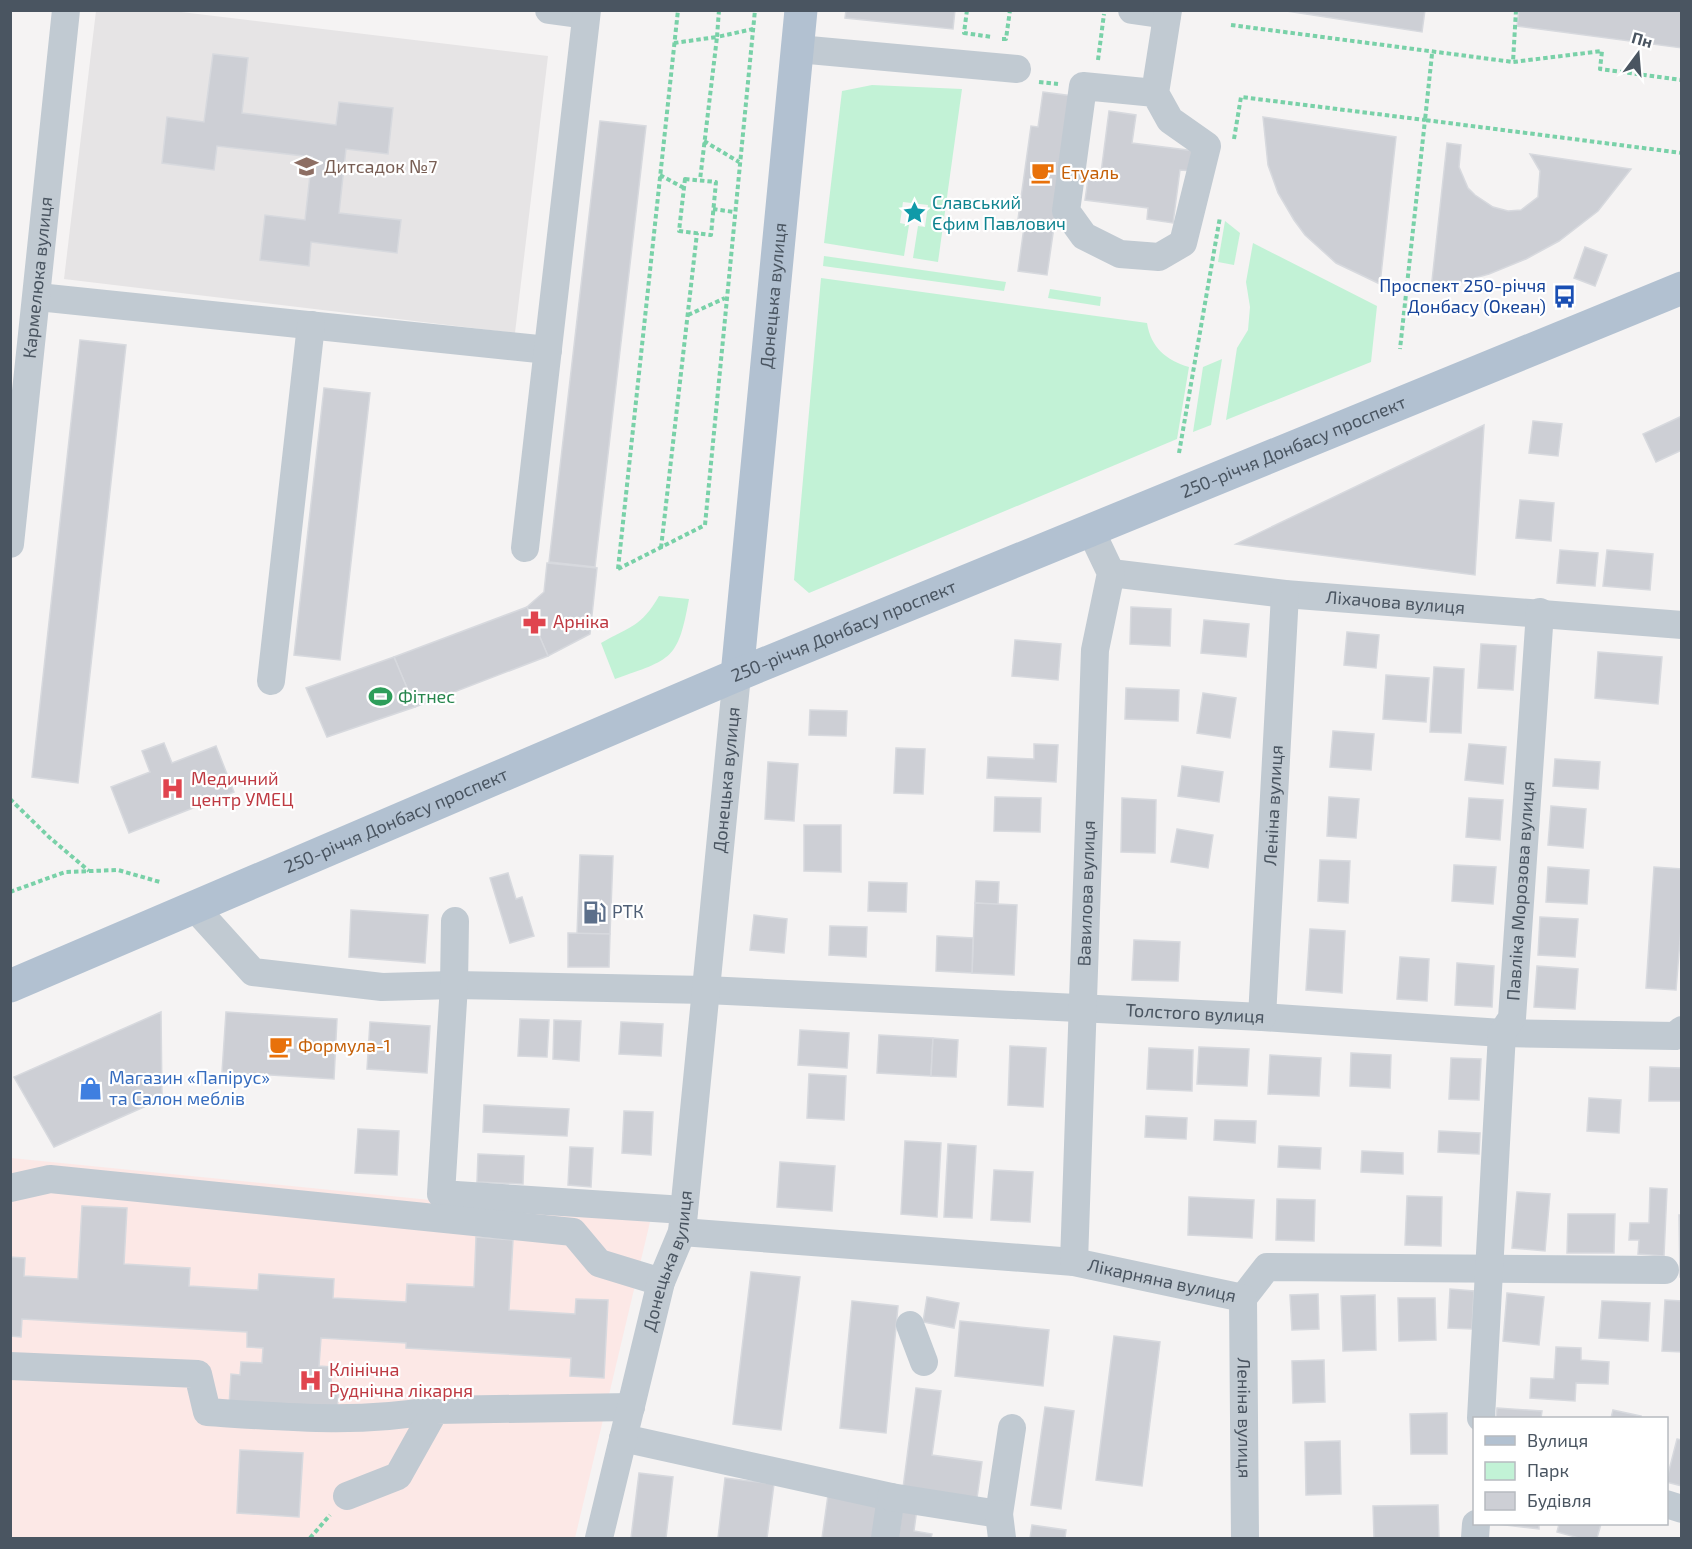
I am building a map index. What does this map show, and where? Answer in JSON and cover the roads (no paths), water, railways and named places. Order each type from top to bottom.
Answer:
[{"type":"main road","name":"Донецька вулиця","points":[[736,675],[801,10]]},
{"type":"main road","name":"250-річчя Донбасу проспект","points":[[10,986],[736,675],[1682,288]]},
{"type":"street","name":"Кармелюка вулиця","points":[[10,544],[38,297],[66,10]]},
{"type":"street","points":[[525,548],[586,13],[549,10]]},
{"type":"street","points":[[1132,10],[1168,13],[1155,93],[1170,120],[1207,147],[1183,243],[1159,257],[1120,254],[1084,236],[1066,211],[1083,86],[1155,93]]},
{"type":"street","points":[[798,50],[1017,69]]},
{"type":"street","points":[[38,297],[548,350]]},
{"type":"street","points":[[271,681],[311,325]]},
{"type":"street","points":[[1091,531],[1111,573]]},
{"type":"street","name":"Ліхачова вулиця","points":[[1111,573],[1285,594],[1540,612],[1682,625]]},
{"type":"street","name":"Вавилова вулиця","points":[[1074,1262],[1095,650],[1111,573]]},
{"type":"street","name":"Леніна вулиця","points":[[1262,1017],[1285,594]]},
{"type":"street","name":"Павліка Морозова вулиця","points":[[1481,1417],[1502,1033],[1512,1018],[1540,612]]},
{"type":"street","name":"Донецька вулиця","points":[[599,1539],[661,1282],[683,1221],[736,675]]},
{"type":"street","name":"Толстого вулиця","points":[[195,908],[253,972],[382,987],[454,985],[706,990],[1262,1017],[1502,1033],[1675,1036],[1682,1030]]},
{"type":"street","points":[[454,985],[455,921]]},
{"type":"street","name":"Лікарняна вулиця","points":[[454,985],[441,1194],[1074,1262],[1243,1298],[1268,1267],[1665,1270]]},
{"type":"street","points":[[10,1188],[50,1179],[573,1232],[599,1263],[661,1282]]},
{"type":"street","name":"Леніна вулиця","points":[[1243,1298],[1245,1539]]},
{"type":"street","points":[[910,1325],[924,1362]]},
{"type":"street","points":[[10,1366],[198,1374],[207,1412],[328,1420],[400,1416],[435,1410],[631,1407]]},
{"type":"street","points":[[347,1496],[398,1476],[435,1410]]},
{"type":"street","points":[[623,1438],[891,1497],[1000,1526],[1012,1428]]},
{"type":"street","points":[[885,1539],[891,1497]]},
{"type":"place","name":"Дитсадок №7","points":[[306,167]]},
{"type":"place","name":"Етуаль","points":[[1043,173]]},
{"type":"place","name":"Славський Єфим Павлович","points":[[914,213]]},
{"type":"place","name":"Проспект 250-річчя Донбасу (Океан)","points":[[1564,296]]},
{"type":"place","name":"Арніка","points":[[535,622]]},
{"type":"place","name":"Фітнес","points":[[380,697]]},
{"type":"place","name":"Медичний центр УМЕЦ","points":[[173,789]]},
{"type":"place","name":"РТК","points":[[594,912]]},
{"type":"place","name":"Формула-1","points":[[280,1046]]},
{"type":"place","name":"Магазин «Папірус» та Салон меблів","points":[[91,1088]]},
{"type":"place","name":"Клінічна Руднічна лікарня","points":[[311,1380]]}]
